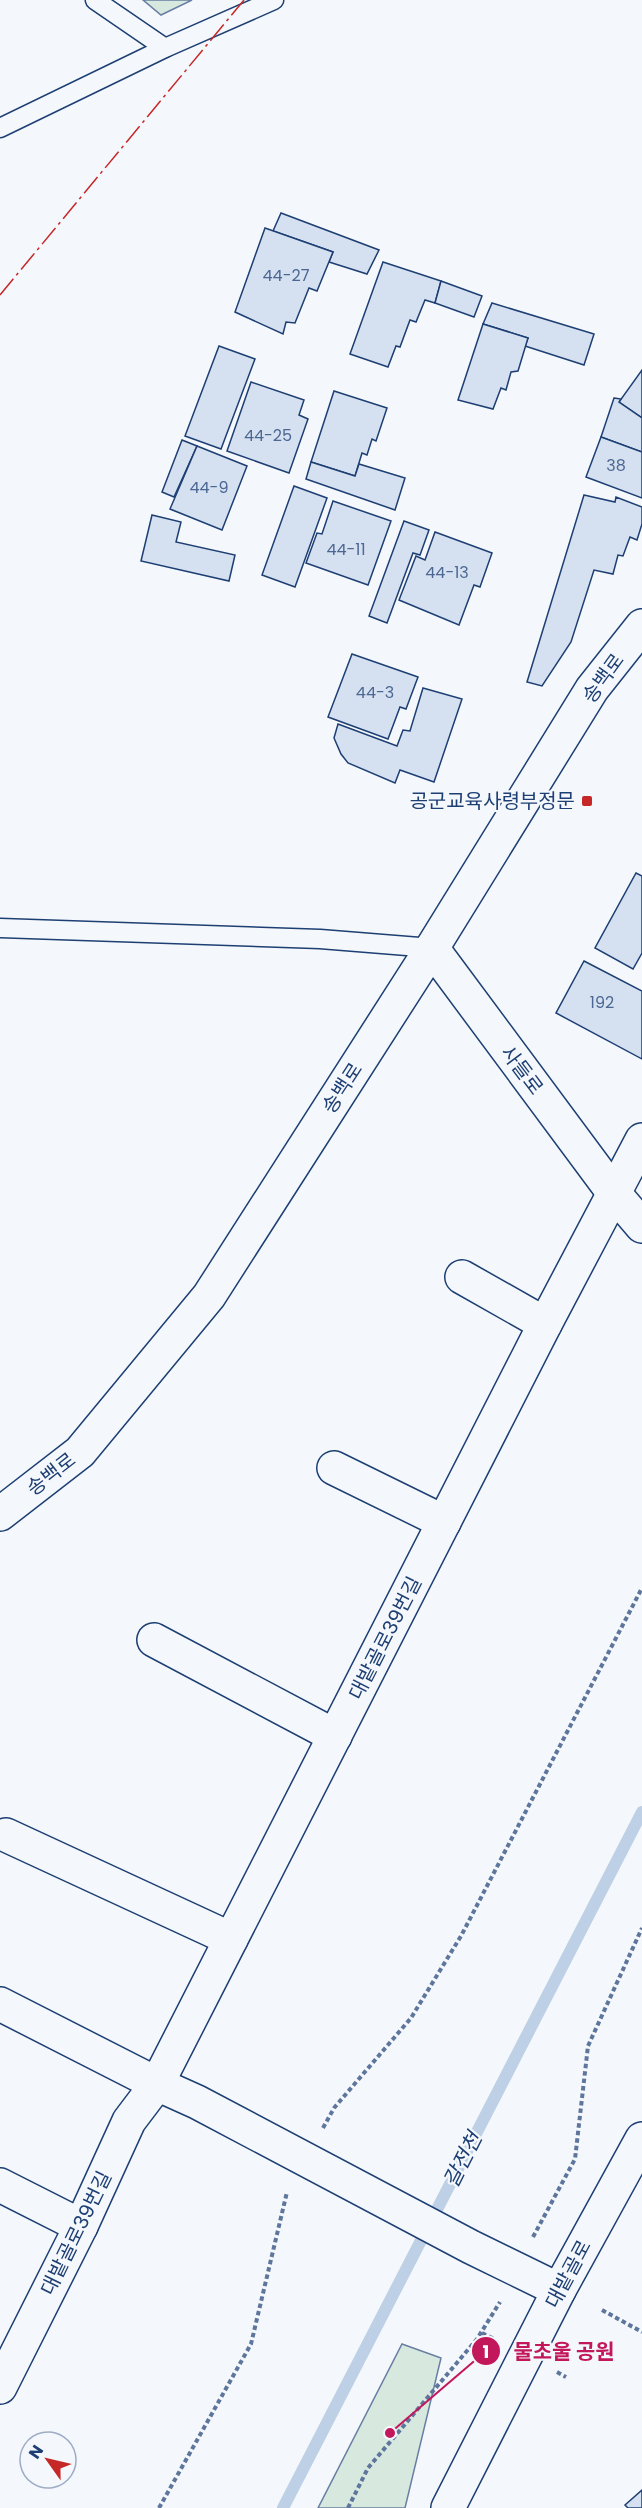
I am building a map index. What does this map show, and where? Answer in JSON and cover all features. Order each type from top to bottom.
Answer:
[{"type":"street","name":"송백로","points":[[0,1514],[80,1452],[209,1296],[432,948],[592,689],[642,626]]},
{"type":"street","name":"사들로","points":[[432,948],[613,1192],[642,1226]]},
{"type":"street","points":[[613,1192],[642,1140]]},
{"type":"street","name":"대밭골로39번길","points":[[0,2387],[81,2226],[129,2121],[157,2084],[613,1192]]},
{"type":"street","points":[[462,1277],[545,1324]]},
{"type":"street","points":[[334,1468],[444,1522]]},
{"type":"street","points":[[154,1640],[335,1736]]},
{"type":"street","points":[[6,1835],[231,1939]]},
{"type":"street","points":[[0,2004],[222,2115],[471,2247],[559,2290]]},
{"type":"street","name":"대밭골로","points":[[448,2508],[559,2290],[642,2139]]},
{"type":"street","points":[[0,2185],[81,2226]]},
{"type":"lane","points":[[95,0],[165,48]]},
{"type":"lane","points":[[0,128],[165,48],[274,0]]},
{"type":"lane","points":[[0,927],[320,939],[432,948]]},
{"type":"path","points":[[159,2508],[250,2344],[288,2187],[334,2108],[411,2018],[461,1936],[642,1588]]},
{"type":"path","points":[[537,2230],[574,2159],[588,2046],[642,1928]]},
{"type":"path","points":[[348,2508],[368,2468],[477,2339],[504,2296]]},
{"type":"path","points":[[602,2310],[642,2332]]},
{"type":"shaded area","points":[[143,0],[192,0],[161,15]]},
{"type":"shaded area","points":[[402,2344],[441,2358],[405,2508],[318,2508]]},
{"type":"building","points":[[281,213],[379,250],[367,274],[329,262],[333,252],[273,231]]},
{"type":"building","points":[[265,228],[333,252],[317,291],[309,288],[295,323],[286,322],[283,334],[235,312]]},
{"type":"building","points":[[383,262],[441,281],[435,303],[425,300],[416,322],[410,320],[400,347],[396,346],[388,367],[350,354]]},
{"type":"building","points":[[441,281],[482,296],[474,317],[435,303]]},
{"type":"building","points":[[492,303],[594,334],[584,365],[525,346],[528,338],[483,324]]},
{"type":"building","points":[[483,324],[528,338],[518,371],[511,372],[506,390],[501,388],[493,409],[458,400]]},
{"type":"building","points":[[219,346],[255,359],[221,449],[185,436]]},
{"type":"building","points":[[642,370],[642,418],[619,402]]},
{"type":"building","points":[[251,382],[304,400],[299,415],[308,419],[289,473],[227,451]]},
{"type":"building","points":[[334,391],[387,408],[376,441],[372,439],[367,455],[362,453],[355,476],[311,462]]},
{"type":"building","points":[[614,398],[621,399],[619,402],[642,418],[642,452],[601,437]]},
{"type":"building","points":[[601,437],[642,452],[642,498],[586,477]]},
{"type":"building","points":[[182,440],[197,446],[174,497],[162,492]]},
{"type":"building","points":[[197,446],[247,466],[222,530],[170,509]]},
{"type":"building","points":[[311,462],[355,476],[359,464],[405,478],[395,510],[306,479]]},
{"type":"building","points":[[294,486],[327,498],[295,587],[262,575]]},
{"type":"building","points":[[584,495],[615,502],[616,497],[642,507],[642,524],[637,540],[630,537],[623,556],[618,555],[613,574],[594,570],[571,642],[542,686],[527,682]]},
{"type":"building","points":[[333,501],[391,521],[368,585],[306,563],[317,533],[322,534]]},
{"type":"building","points":[[152,515],[181,522],[176,542],[235,555],[229,581],[141,561]]},
{"type":"building","points":[[404,521],[429,530],[420,555],[413,553],[387,623],[369,616]]},
{"type":"building","points":[[435,532],[492,553],[480,587],[474,585],[459,625],[399,600],[416,556],[425,560]]},
{"type":"building","points":[[352,654],[418,677],[406,709],[400,707],[388,739],[328,717]]},
{"type":"building","points":[[423,688],[462,699],[434,782],[400,770],[395,783],[348,763],[334,738],[338,724],[397,746],[403,730],[410,731]]},
{"type":"building","points":[[636,873],[642,876],[642,953],[633,969],[595,948]]},
{"type":"building","points":[[584,961],[642,991],[642,1059],[556,1013]]},
{"type":"building","points":[[642,2490],[642,2508],[628,2508],[625,2505]]},
{"type":"waterway","name":"갈전천","points":[[283,2508],[642,1812]]},
{"type":"power","points":[[0,295],[244,0]]},
{"type":"place","name":"공군교육사령부정문","points":[[587,801]]},
{"type":"place","name":"물초울 공원","points":[[390,2433]]}]
